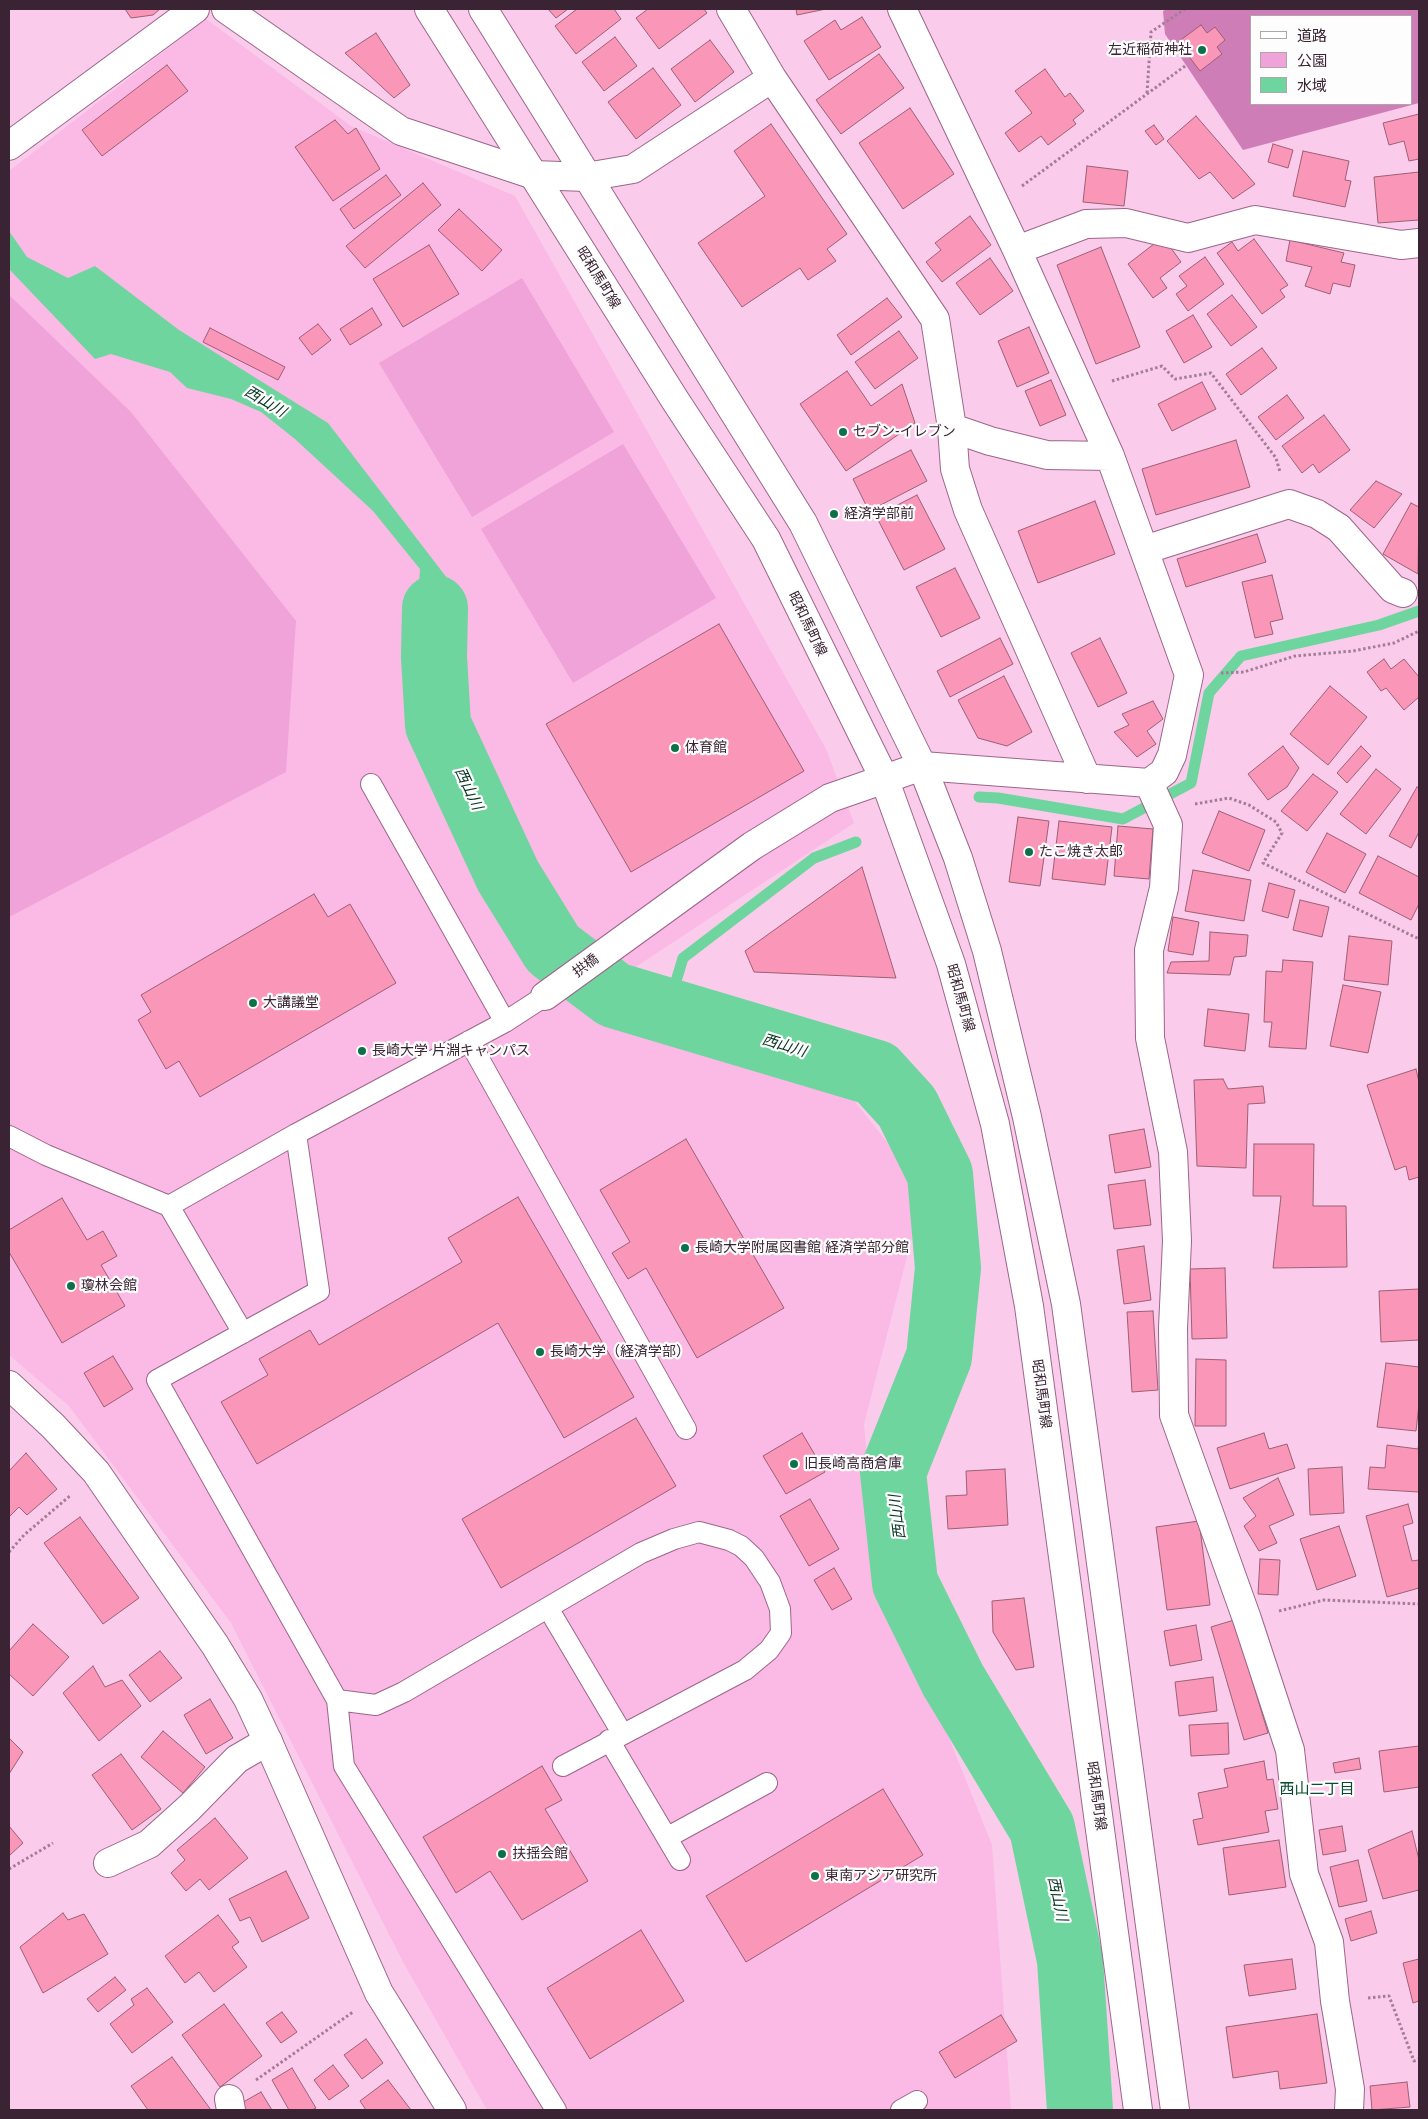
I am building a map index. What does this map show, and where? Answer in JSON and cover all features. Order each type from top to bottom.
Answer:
[{"type":"street","points":[[11,144],[195,9]]},
{"type":"street","points":[[226,9],[401,132],[534,175],[586,177],[633,169],[772,78]]},
{"type":"street","name":"昭和馬町線","points":[[429,9],[766,539],[884,778],[951,964],[995,1124],[1029,1306],[1138,2110]]},
{"type":"street","points":[[482,9],[803,523],[922,766],[958,858],[987,951],[1027,1117],[1066,1304],[1175,2110]]},
{"type":"street","points":[[902,9],[1017,250],[1110,456],[1189,675],[1172,755],[1156,797],[1168,825],[1164,888],[1149,950],[1150,1038],[1173,1152],[1177,1241],[1173,1328],[1174,1415],[1247,1619],[1290,1750],[1304,1874],[1329,1942],[1335,2001],[1350,2089],[1349,2110]]},
{"type":"street","points":[[735,13],[772,78],[935,319],[952,428],[955,469],[968,510],[1087,779]]},
{"type":"street","points":[[1017,250],[1086,224],[1126,223],[1188,238],[1255,220],[1401,245],[1419,243]]},
{"type":"street","points":[[952,428],[990,441],[1047,455],[1110,456]]},
{"type":"street","points":[[1144,550],[1289,504],[1317,514],[1339,528],[1394,589],[1403,593]]},
{"type":"street","points":[[922,766],[1087,779],[1156,797]]},
{"type":"street","name":"拱橋","points":[[545,996],[626,935],[752,846],[830,798],[922,766]]},
{"type":"street","points":[[9,1385],[53,1426],[96,1472],[215,1645],[248,1699],[380,1993],[452,2110]]},
{"type":"street","points":[[108,1863],[149,1844],[190,1808],[237,1759],[268,1741]]},
{"type":"lane","points":[[370,784],[505,1022]]},
{"type":"lane","points":[[169,1206],[296,1134],[505,1022],[545,996]]},
{"type":"lane","points":[[469,1041],[686,1429]]},
{"type":"lane","points":[[296,1134],[319,1291],[157,1380],[338,1700],[344,1766],[556,2110]]},
{"type":"lane","points":[[9,1136],[46,1155],[169,1206],[243,1333]]},
{"type":"lane","points":[[338,1700],[376,1705],[404,1692],[642,1553],[674,1539],[699,1532],[729,1540],[741,1546],[754,1558],[770,1582],[780,1609],[781,1633],[769,1650],[745,1670],[562,1766]]},
{"type":"lane","points":[[548,1608],[680,1860]]},
{"type":"lane","points":[[668,1837],[767,1783]]},
{"type":"path","points":[[1147,93],[1151,32],[1185,9]]},
{"type":"path","points":[[995,205],[1185,66]]},
{"type":"path","points":[[1080,390],[1162,366],[1175,379],[1211,373],[1276,458],[1289,504]]},
{"type":"path","points":[[1244,672],[1295,656],[1353,651],[1394,642],[1419,631]]},
{"type":"path","points":[[1156,797],[1200,802],[1229,798],[1249,805],[1276,822],[1282,833],[1263,863],[1419,939]]},
{"type":"path","points":[[9,1552],[24,1535],[96,1472]]},
{"type":"path","points":[[1247,1619],[1324,1600],[1419,1604]]},
{"type":"path","points":[[9,1869],[53,1843]]},
{"type":"path","points":[[230,2105],[380,1993]]},
{"type":"path","points":[[1335,2001],[1389,1996],[1414,2061],[1419,2059]]},
{"type":"shaded area","points":[[1167,9],[1419,9],[1419,103],[1413,105],[1413,15],[1250,15],[1250,105],[1412,105],[1243,150],[1165,34],[1163,11]]},
{"type":"shaded area","name":"長崎大学 片淵キャンパス","points":[[206,19],[351,126],[515,196],[826,749],[854,823],[581,1003],[852,1098],[910,1171],[918,1214],[864,1424],[876,1557],[992,1845],[1011,2110],[487,2110],[402,1960],[231,1623],[69,1406],[9,1355],[9,171]]},
{"type":"green space","points":[[522,278],[614,432],[472,517],[379,363]]},
{"type":"green space","points":[[9,295],[131,412],[296,621],[286,772],[9,917]]},
{"type":"green space","points":[[623,444],[716,598],[573,683],[481,529]]},
{"type":"water","points":[[9,231],[27,257],[68,278],[95,266],[179,330],[328,423],[447,578],[445,612],[454,644],[454,695],[420,706],[414,658],[420,569],[373,511],[295,439],[261,412],[231,399],[187,388],[170,372],[111,354],[95,359],[9,269]]},
{"type":"building","points":[[125,9],[160,9],[153,15],[131,18]]},
{"type":"building","points":[[548,9],[568,9],[556,18]]},
{"type":"building","points":[[577,9],[614,9],[621,19],[576,54],[555,26]]},
{"type":"building","points":[[648,9],[704,9],[707,13],[659,49],[636,18]]},
{"type":"building","points":[[796,9],[826,9],[797,15]]},
{"type":"building","points":[[862,17],[881,47],[829,80],[804,41],[835,20],[841,30]]},
{"type":"building","name":"左近稲荷神社","points":[[1201,25],[1207,33],[1215,27],[1225,40],[1217,47],[1222,54],[1200,71],[1178,42]]},
{"type":"building","points":[[376,33],[410,85],[394,98],[345,53]]},
{"type":"building","points":[[615,37],[637,66],[604,91],[582,62]]},
{"type":"building","points":[[710,40],[734,72],[695,102],[671,69]]},
{"type":"building","points":[[879,54],[904,88],[841,134],[816,100]]},
{"type":"building","points":[[167,65],[188,91],[102,156],[82,130]]},
{"type":"building","points":[[653,68],[681,105],[636,139],[608,102]]},
{"type":"building","points":[[1045,69],[1065,97],[1070,93],[1084,111],[1073,120],[1076,124],[1048,145],[1041,136],[1019,152],[1005,133],[1032,113],[1015,91]]},
{"type":"building","points":[[910,108],[954,174],[903,209],[859,143]]},
{"type":"building","points":[[1419,114],[1419,159],[1409,161],[1404,141],[1389,145],[1383,123]]},
{"type":"building","points":[[1196,116],[1255,184],[1233,199],[1210,172],[1199,179],[1167,141]]},
{"type":"building","points":[[335,120],[348,134],[356,128],[380,169],[333,201],[295,147]]},
{"type":"building","points":[[771,124],[847,234],[827,249],[836,261],[808,280],[800,268],[742,307],[698,243],[765,196],[734,151]]},
{"type":"building","points":[[1154,125],[1164,139],[1156,145],[1145,131]]},
{"type":"building","points":[[1273,144],[1293,150],[1288,168],[1268,162]]},
{"type":"building","points":[[1303,151],[1349,161],[1345,180],[1351,181],[1345,207],[1293,196]]},
{"type":"building","points":[[1087,166],[1128,171],[1124,206],[1083,202]]},
{"type":"building","points":[[1419,172],[1419,220],[1378,223],[1374,177]]},
{"type":"building","points":[[386,175],[401,195],[354,229],[340,209]]},
{"type":"building","points":[[423,183],[441,205],[365,268],[346,246]]},
{"type":"building","points":[[459,209],[502,250],[482,271],[438,230]]},
{"type":"building","points":[[970,216],[991,245],[942,282],[926,262],[941,250],[935,243]]},
{"type":"building","points":[[1163,237],[1181,262],[1160,278],[1167,288],[1153,298],[1128,264]]},
{"type":"building","points":[[1254,239],[1288,285],[1280,290],[1285,297],[1262,314],[1217,253],[1232,242],[1238,251]]},
{"type":"building","points":[[1290,240],[1344,253],[1341,262],[1355,265],[1350,287],[1333,283],[1330,294],[1305,286],[1312,267],[1286,261]]},
{"type":"building","points":[[429,245],[459,294],[403,327],[373,279]]},
{"type":"building","points":[[1101,247],[1140,347],[1096,364],[1057,265]]},
{"type":"building","points":[[1205,257],[1224,284],[1188,311],[1176,294],[1187,286],[1179,276]]},
{"type":"building","points":[[990,258],[1013,291],[980,315],[956,283]]},
{"type":"building","points":[[1232,295],[1257,327],[1231,346],[1207,314]]},
{"type":"building","points":[[887,298],[902,317],[851,355],[837,335]]},
{"type":"building","points":[[372,308],[382,325],[350,345],[340,329]]},
{"type":"building","points":[[1193,315],[1212,347],[1184,363],[1166,331]]},
{"type":"building","points":[[318,324],[331,340],[312,355],[299,338]]},
{"type":"building","points":[[1029,327],[1049,373],[1017,387],[998,341]]},
{"type":"building","points":[[210,328],[285,367],[278,380],[203,342]]},
{"type":"building","points":[[899,331],[918,358],[875,389],[855,362]]},
{"type":"building","points":[[1262,348],[1277,368],[1241,395],[1226,374]]},
{"type":"building","points":[[847,371],[871,406],[902,384],[915,423],[846,471],[800,404]]},
{"type":"building","points":[[1051,380],[1066,415],[1040,426],[1025,391]]},
{"type":"building","points":[[1202,382],[1216,409],[1172,431],[1158,404]]},
{"type":"building","points":[[1287,395],[1304,418],[1276,440],[1258,417]]},
{"type":"building","points":[[1324,415],[1350,450],[1319,473],[1313,464],[1302,473],[1282,446]]},
{"type":"building","points":[[1236,440],[1250,487],[1156,515],[1142,469]]},
{"type":"building","points":[[911,450],[927,481],[869,511],[853,479]]},
{"type":"building","points":[[1376,481],[1402,494],[1374,528],[1350,510]]},
{"type":"building","points":[[917,495],[945,549],[904,570],[876,516]]},
{"type":"building","points":[[1095,501],[1115,554],[1038,583],[1018,531]]},
{"type":"building","points":[[1411,503],[1419,507],[1418,574],[1383,554]]},
{"type":"building","points":[[1257,534],[1266,562],[1186,587],[1177,559]]},
{"type":"building","points":[[955,568],[980,618],[941,637],[916,587]]},
{"type":"building","points":[[1272,575],[1283,619],[1270,622],[1273,634],[1255,638],[1242,582]]},
{"type":"building","name":"体育館","points":[[719,624],[804,771],[631,872],[546,724]]},
{"type":"building","points":[[1000,638],[1013,664],[950,697],[937,671]]},
{"type":"building","points":[[1100,638],[1127,693],[1098,707],[1071,653]]},
{"type":"building","points":[[1384,659],[1391,669],[1404,659],[1419,677],[1419,697],[1404,710],[1386,688],[1381,691],[1367,672]]},
{"type":"building","points":[[1004,676],[1032,732],[1007,746],[978,738],[958,700]]},
{"type":"building","points":[[1330,686],[1367,717],[1328,765],[1290,734]]},
{"type":"building","points":[[1153,701],[1163,719],[1147,731],[1156,744],[1137,757],[1114,732],[1129,725],[1122,714]]},
{"type":"building","points":[[1283,746],[1299,768],[1287,787],[1268,800],[1248,774]]},
{"type":"building","points":[[1361,746],[1371,756],[1347,783],[1337,773]]},
{"type":"building","points":[[1376,769],[1401,789],[1366,834],[1340,814]]},
{"type":"building","points":[[1313,774],[1338,792],[1307,831],[1281,811]]},
{"type":"building","points":[[1417,787],[1419,788],[1419,832],[1411,848],[1389,836]]},
{"type":"building","points":[[1219,811],[1265,830],[1249,871],[1202,853]]},
{"type":"building","name":"たこ焼き太郎","points":[[1018,817],[1049,821],[1040,886],[1009,882]]},
{"type":"building","points":[[1059,821],[1112,827],[1105,885],[1052,879]]},
{"type":"building","points":[[1118,826],[1153,829],[1149,879],[1114,876]]},
{"type":"building","points":[[1327,833],[1366,854],[1345,893],[1306,872]]},
{"type":"building","points":[[1378,856],[1419,877],[1419,904],[1411,920],[1359,893]]},
{"type":"building","points":[[862,867],[896,978],[754,972],[745,951]]},
{"type":"building","points":[[1193,870],[1251,880],[1244,921],[1185,911]]},
{"type":"building","points":[[1269,883],[1295,890],[1288,918],[1262,911]]},
{"type":"building","name":"大講議堂","points":[[314,894],[328,917],[350,904],[396,983],[200,1097],[179,1061],[166,1069],[138,1020],[151,1012],[141,995]]},
{"type":"building","points":[[1300,900],[1329,907],[1322,937],[1293,930]]},
{"type":"building","points":[[1173,917],[1199,922],[1193,955],[1168,951]]},
{"type":"building","points":[[1210,932],[1248,935],[1246,956],[1234,957],[1230,975],[1167,973],[1171,962],[1209,961]]},
{"type":"building","points":[[1349,936],[1392,941],[1388,985],[1344,980]]},
{"type":"building","points":[[1283,960],[1313,962],[1306,1049],[1269,1047],[1272,1022],[1264,1022],[1266,971],[1282,972]]},
{"type":"building","points":[[1343,985],[1381,992],[1368,1053],[1330,1046]]},
{"type":"building","points":[[1208,1009],[1249,1014],[1245,1051],[1204,1046]]},
{"type":"building","points":[[1416,1069],[1419,1082],[1419,1177],[1409,1180],[1406,1166],[1395,1170],[1367,1085]]},
{"type":"building","points":[[1223,1079],[1228,1089],[1263,1086],[1265,1103],[1248,1104],[1246,1168],[1197,1166],[1194,1080]]},
{"type":"building","points":[[1144,1129],[1151,1167],[1115,1173],[1109,1135]]},
{"type":"building","name":"長崎大学附属図書館 経済学部分館","points":[[686,1139],[784,1308],[697,1358],[646,1268],[628,1279],[612,1253],[630,1242],[600,1190]]},
{"type":"building","points":[[1254,1144],[1314,1144],[1313,1206],[1346,1206],[1347,1267],[1273,1268],[1281,1196],[1253,1196]]},
{"type":"building","points":[[1145,1180],[1151,1225],[1114,1229],[1108,1185]]},
{"type":"building","points":[[518,1197],[634,1397],[564,1438],[498,1323],[257,1464],[221,1402],[268,1375],[259,1359],[310,1330],[319,1345],[462,1262],[448,1238]]},
{"type":"building","name":"瓊林会館","points":[[62,1198],[87,1240],[103,1231],[117,1256],[101,1265],[125,1306],[62,1343],[9,1252],[9,1230]]},
{"type":"building","points":[[1144,1246],[1151,1300],[1124,1304],[1117,1250]]},
{"type":"building","points":[[1225,1268],[1227,1338],[1192,1339],[1190,1269]]},
{"type":"building","points":[[1419,1289],[1419,1340],[1381,1342],[1379,1291]]},
{"type":"building","points":[[1153,1311],[1158,1390],[1132,1392],[1127,1312]]},
{"type":"building","points":[[113,1356],[133,1389],[104,1407],[84,1373]]},
{"type":"building","points":[[1196,1359],[1226,1360],[1226,1426],[1195,1426]]},
{"type":"building","points":[[1386,1363],[1419,1367],[1419,1404],[1416,1431],[1377,1427]]},
{"type":"building","points":[[636,1418],[676,1486],[501,1588],[462,1519]]},
{"type":"building","name":"旧長崎高商倉庫","points":[[802,1433],[825,1472],[786,1494],[763,1456]]},
{"type":"building","points":[[1264,1433],[1269,1449],[1287,1444],[1295,1468],[1230,1489],[1217,1448]]},
{"type":"building","points":[[1419,1442],[1419,1492],[1368,1489],[1370,1467],[1385,1468],[1387,1445],[1418,1449]]},
{"type":"building","points":[[26,1453],[57,1489],[27,1515],[19,1507],[9,1517],[9,1471]]},
{"type":"building","points":[[1342,1467],[1344,1513],[1310,1515],[1308,1469]]},
{"type":"building","points":[[1005,1469],[1008,1525],[948,1529],[946,1496],[967,1495],[966,1471]]},
{"type":"building","points":[[1278,1478],[1294,1515],[1269,1526],[1277,1543],[1259,1551],[1244,1526],[1256,1516],[1243,1498]]},
{"type":"building","points":[[810,1499],[839,1549],[809,1566],[780,1516]]},
{"type":"building","points":[[1408,1504],[1413,1523],[1403,1526],[1412,1561],[1419,1560],[1419,1588],[1387,1597],[1366,1516]]},
{"type":"building","points":[[80,1517],[139,1598],[103,1624],[44,1543]]},
{"type":"building","points":[[1199,1521],[1210,1605],[1167,1610],[1156,1527]]},
{"type":"building","points":[[1339,1526],[1356,1576],[1317,1590],[1300,1539]]},
{"type":"building","points":[[1260,1559],[1280,1560],[1278,1595],[1258,1594]]},
{"type":"building","points":[[834,1568],[852,1599],[832,1610],[814,1580]]},
{"type":"building","points":[[1024,1598],[1034,1667],[1016,1670],[993,1632],[992,1601]]},
{"type":"building","points":[[1234,1620],[1268,1733],[1244,1740],[1211,1627]]},
{"type":"building","points":[[33,1624],[69,1657],[33,1696],[9,1674],[9,1651]]},
{"type":"building","points":[[1196,1625],[1202,1660],[1170,1666],[1164,1631]]},
{"type":"building","points":[[160,1651],[182,1678],[150,1702],[129,1675]]},
{"type":"building","points":[[93,1666],[105,1687],[122,1680],[141,1706],[99,1741],[63,1693]]},
{"type":"building","points":[[1213,1677],[1217,1711],[1179,1716],[1175,1682]]},
{"type":"building","points":[[210,1699],[233,1738],[206,1754],[184,1715]]},
{"type":"building","points":[[1228,1723],[1229,1754],[1191,1756],[1189,1725]]},
{"type":"building","points":[[163,1731],[205,1767],[183,1793],[141,1757]]},
{"type":"building","points":[[9,1738],[23,1752],[9,1774]]},
{"type":"building","points":[[1419,1746],[1419,1787],[1384,1792],[1379,1751]]},
{"type":"building","points":[[121,1754],[161,1809],[132,1830],[92,1775]]},
{"type":"building","points":[[1359,1758],[1361,1769],[1335,1773],[1333,1763]]},
{"type":"building","points":[[1264,1761],[1267,1780],[1273,1779],[1278,1809],[1265,1811],[1269,1832],[1198,1845],[1193,1820],[1203,1818],[1198,1793],[1228,1787],[1224,1769]]},
{"type":"building","name":"扶揺会館","points":[[542,1766],[562,1800],[545,1809],[588,1881],[522,1920],[490,1871],[456,1893],[423,1837]]},
{"type":"building","name":"東南アジア研究所","points":[[883,1789],[923,1855],[746,1962],[706,1896]]},
{"type":"building","points":[[215,1818],[248,1858],[209,1890],[200,1879],[186,1891],[171,1873],[185,1860],[177,1850]]},
{"type":"building","points":[[9,1826],[23,1843],[9,1856]]},
{"type":"building","points":[[1342,1826],[1346,1851],[1323,1855],[1319,1830]]},
{"type":"building","points":[[1412,1831],[1419,1860],[1419,1890],[1383,1899],[1368,1850]]},
{"type":"building","points":[[1279,1840],[1286,1887],[1229,1895],[1223,1848]]},
{"type":"building","points":[[1358,1860],[1367,1901],[1339,1907],[1330,1867]]},
{"type":"building","points":[[286,1871],[309,1918],[262,1942],[250,1917],[240,1921],[229,1899]]},
{"type":"building","points":[[1371,1911],[1377,1933],[1351,1941],[1345,1919]]},
{"type":"building","points":[[63,1913],[68,1920],[84,1914],[108,1954],[43,1993],[20,1947]]},
{"type":"building","points":[[218,1915],[239,1942],[232,1947],[247,1967],[214,1992],[199,1972],[185,1983],[165,1956]]},
{"type":"building","points":[[641,1930],[684,2001],[590,2059],[547,1988]]},
{"type":"building","points":[[1292,1959],[1296,1989],[1249,1996],[1244,1965]]},
{"type":"building","points":[[1419,1959],[1419,2001],[1413,2003],[1403,1963]]},
{"type":"building","points":[[115,1977],[126,1990],[98,2012],[87,1999]]},
{"type":"building","points":[[147,1988],[173,2022],[132,2053],[110,2024],[134,2005],[131,1999]]},
{"type":"building","points":[[224,2004],[262,2056],[220,2087],[182,2035]]},
{"type":"building","points":[[282,2012],[297,2032],[281,2043],[266,2023]]},
{"type":"building","points":[[1317,2014],[1327,2083],[1280,2089],[1278,2071],[1233,2078],[1226,2027]]},
{"type":"building","points":[[1001,2015],[1017,2041],[955,2078],[939,2052]]},
{"type":"building","points":[[366,2039],[383,2063],[362,2079],[344,2055]]},
{"type":"building","points":[[172,2057],[211,2110],[148,2110],[131,2086]]},
{"type":"building","points":[[333,2065],[349,2086],[329,2100],[314,2080]]},
{"type":"building","points":[[292,2068],[316,2108],[312,2110],[289,2110],[272,2080]]},
{"type":"building","points":[[388,2080],[411,2110],[366,2110],[360,2101]]},
{"type":"building","points":[[1407,2082],[1410,2107],[1372,2110],[1370,2086]]},
{"type":"building","points":[[261,2092],[272,2110],[242,2110],[238,2105]]},
{"type":"waterway","name":"西山川","points":[[435,608],[434,657],[438,725],[508,876],[553,949],[614,995],[876,1073],[907,1107],[940,1174],[948,1268],[939,1357],[893,1472],[905,1583],[953,1680],[1042,1828],[1070,1960],[1080,2110]]},
{"type":"waterway","points":[[979,797],[998,798],[1123,819],[1191,783],[1209,693],[1241,656],[1379,625],[1419,611]]},
{"type":"waterway","points":[[667,1011],[683,958],[814,858],[856,842]]},
{"type":"place","name":"左近稲荷神社","points":[[1202,50]]},
{"type":"place","name":"セブン-イレブン","points":[[843,432]]},
{"type":"place","name":"経済学部前","points":[[834,514]]},
{"type":"place","name":"体育館","points":[[675,748]]},
{"type":"place","name":"たこ焼き太郎","points":[[1029,852]]},
{"type":"place","name":"大講議堂","points":[[253,1003]]},
{"type":"place","name":"長崎大学 片淵キャンパス","points":[[362,1051]]},
{"type":"place","name":"長崎大学附属図書館 経済学部分館","points":[[685,1248]]},
{"type":"place","name":"瓊林会館","points":[[71,1286]]},
{"type":"place","name":"長崎大学（経済学部）","points":[[540,1352]]},
{"type":"place","name":"旧長崎高商倉庫","points":[[794,1464]]},
{"type":"place","name":"扶揺会館","points":[[502,1854]]},
{"type":"place","name":"東南アジア研究所","points":[[815,1876]]},
{"type":"district","name":"西山二丁目","points":[[1317,1790]]}]
